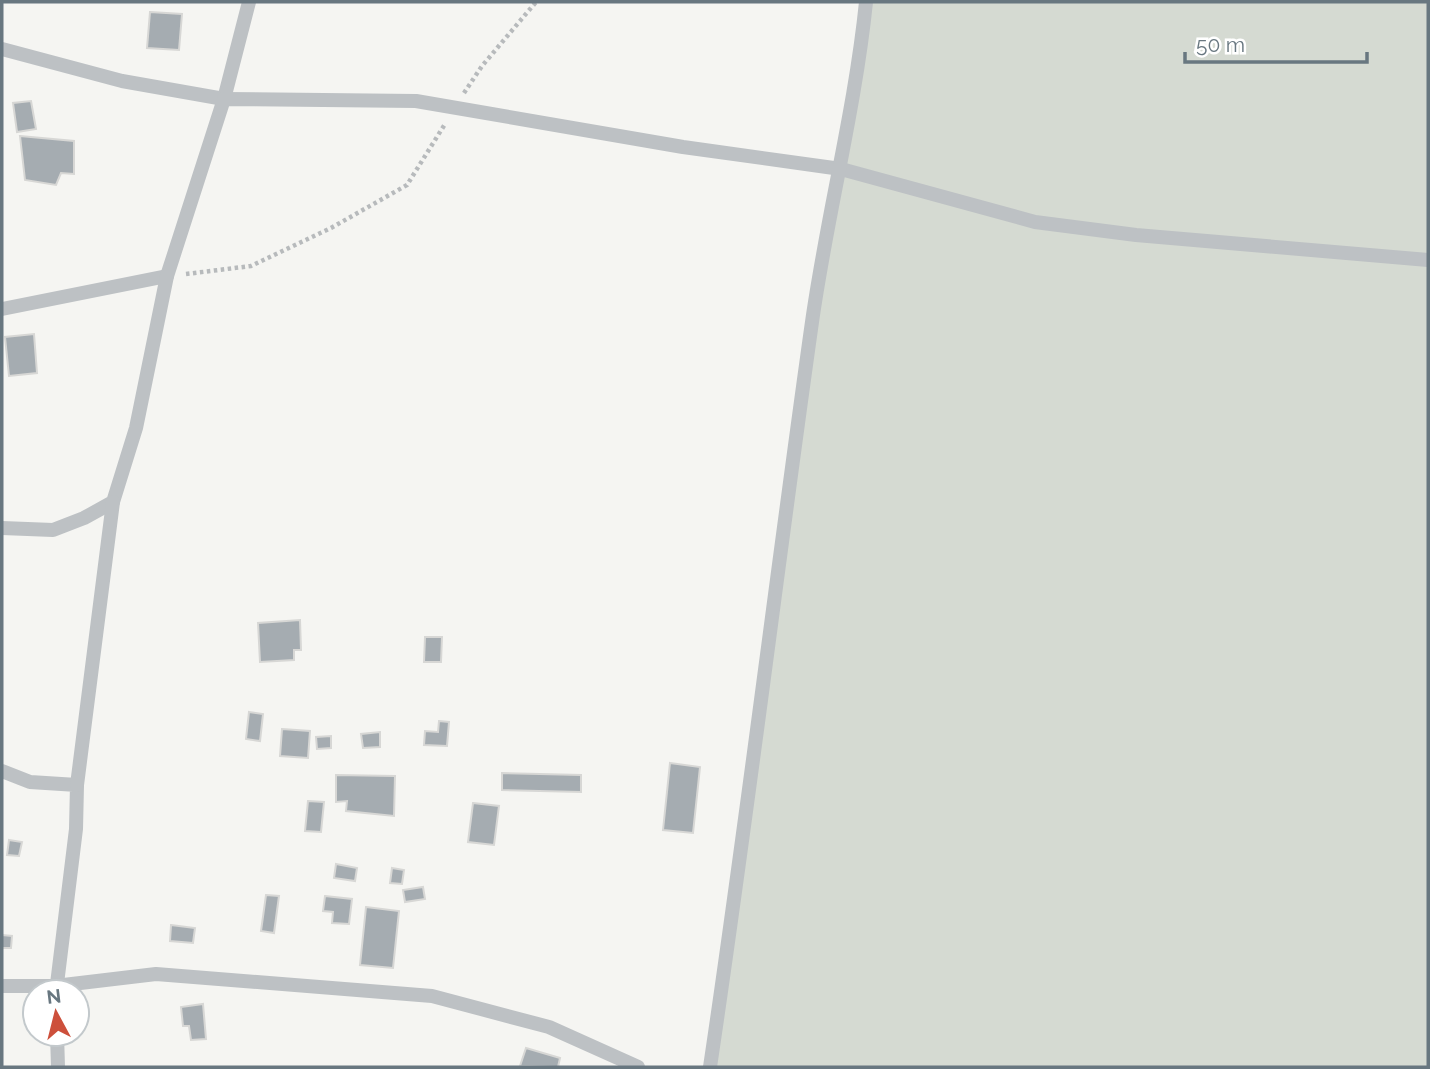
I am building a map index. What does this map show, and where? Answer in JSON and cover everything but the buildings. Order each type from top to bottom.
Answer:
[{"type":"lane","points":[[57,978],[76,829],[77,785],[113,502],[136,428],[167,276],[224,99],[249,2]]},
{"type":"lane","points":[[710,1067],[755,765],[813,318],[841,169],[866,2]]},
{"type":"lane","points":[[2,49],[122,81],[224,99],[416,102],[683,148],[841,169],[1035,222],[1136,235],[1428,260]]},
{"type":"lane","points":[[2,309],[167,276]]},
{"type":"lane","points":[[2,528],[53,530],[113,502]]},
{"type":"lane","points":[[2,771],[30,782],[77,785]]},
{"type":"lane","points":[[91,984],[156,974],[432,996],[549,1027],[638,1067]]},
{"type":"lane","points":[[2,986],[21,987]]},
{"type":"lane","points":[[57,1048],[58,1067]]},
{"type":"path","points":[[167,276],[251,266],[331,229],[407,186],[482,66],[536,2]]},
{"type":"shaded area","points":[[866,2],[1428,2],[1428,1067],[710,1067],[813,318]]}]
